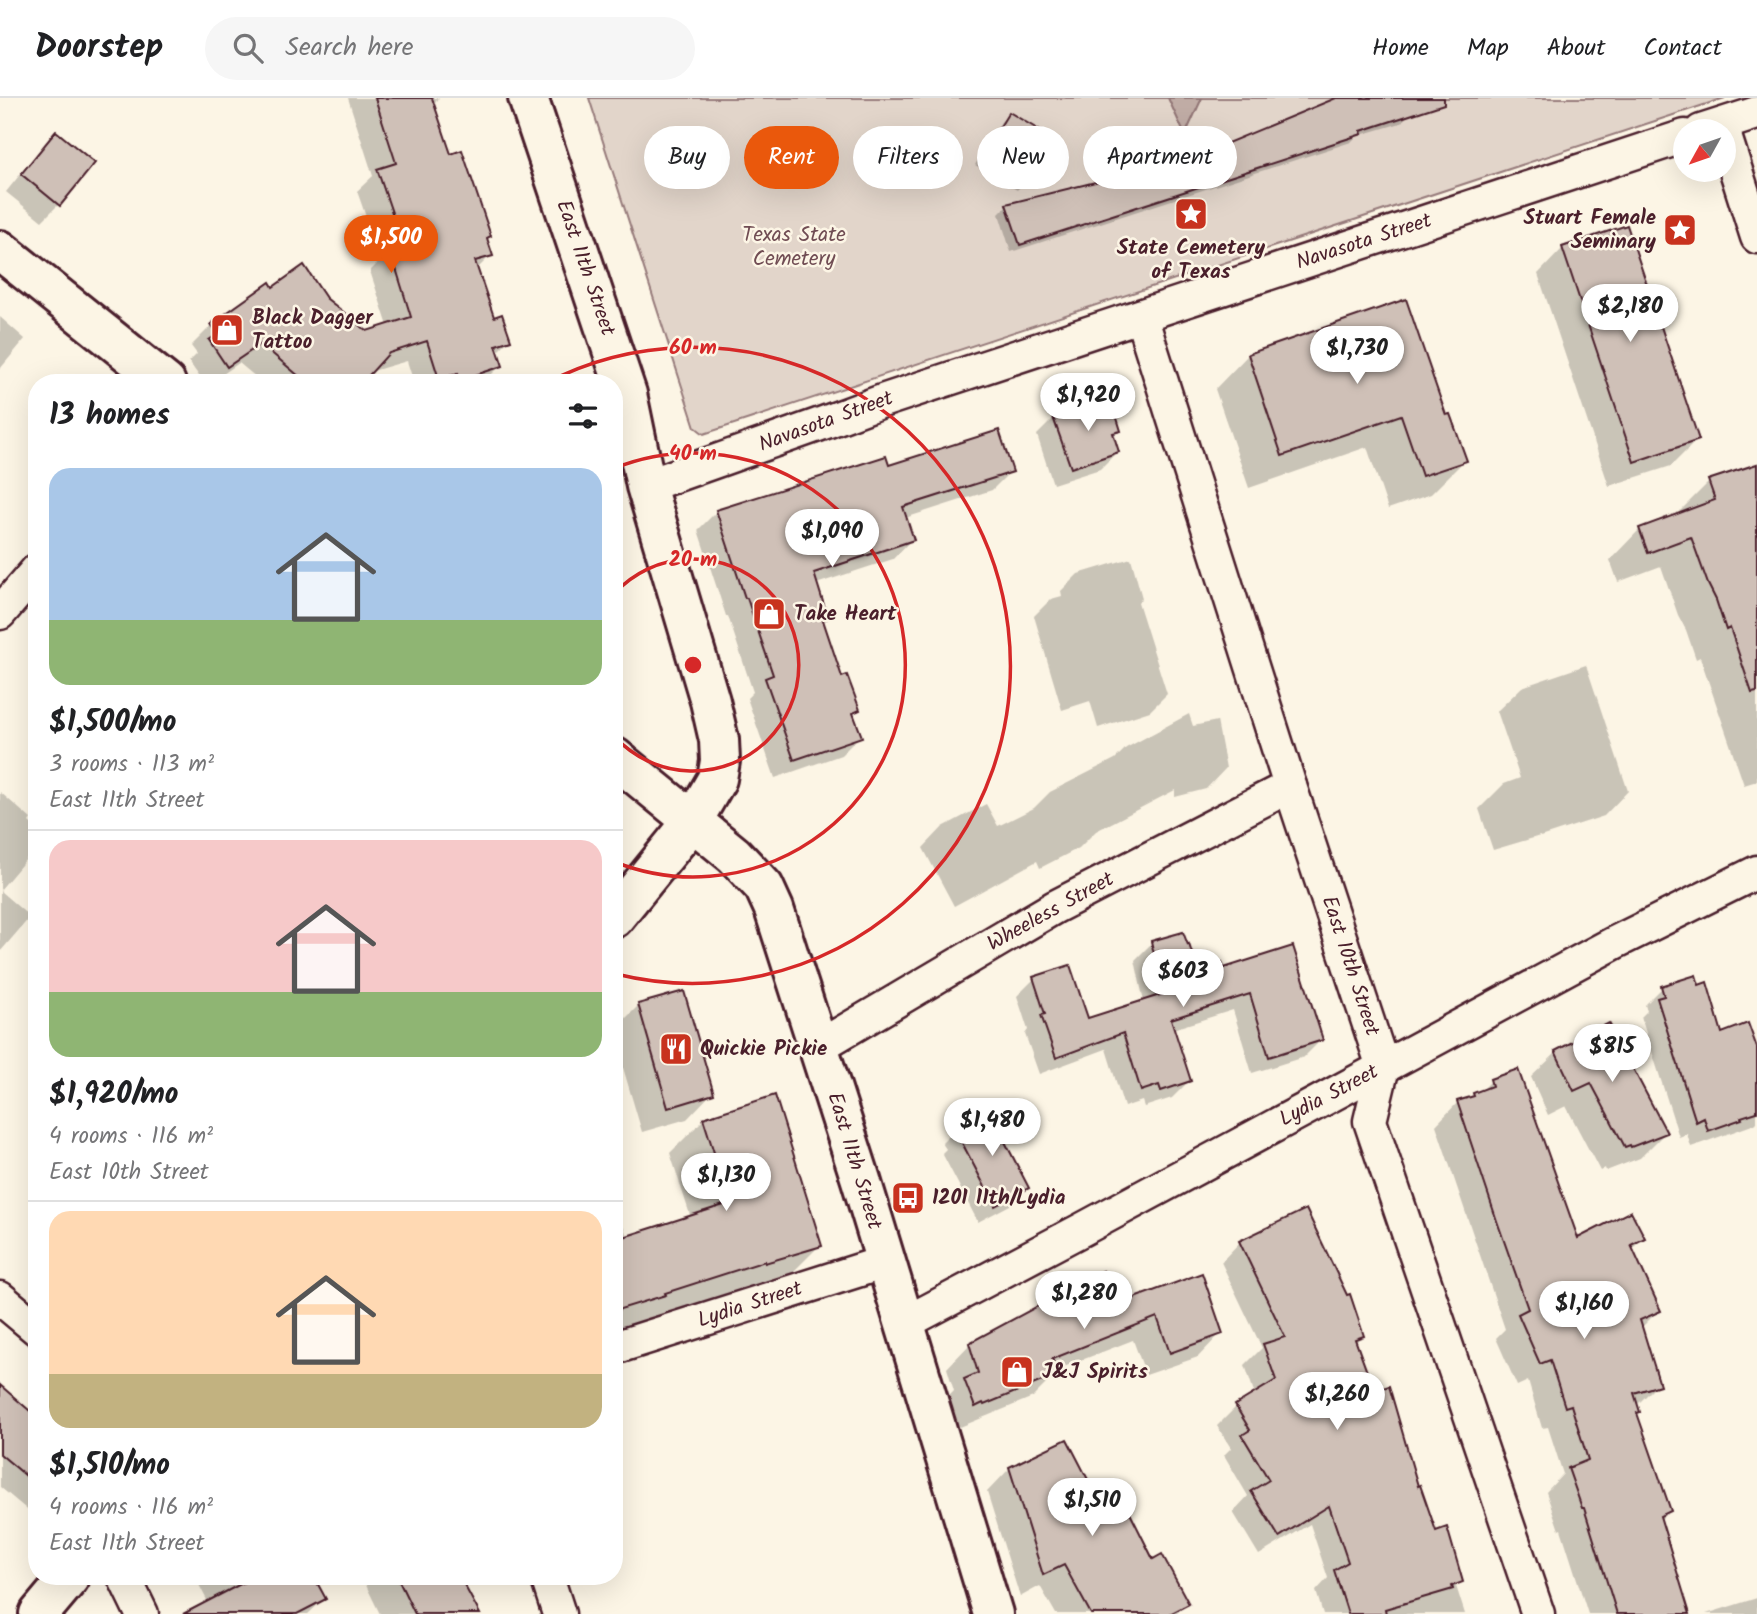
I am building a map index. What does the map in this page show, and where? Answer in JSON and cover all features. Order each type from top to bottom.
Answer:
[{"type":"street","name":"East 11th Street","points":[[527,98],[620,374]]},
{"type":"street","points":[[1736,122],[1757,113]]},
{"type":"street","name":"Navasota Street","points":[[646,486],[885,400],[1673,140]]},
{"type":"street","points":[[1736,181],[1757,237]]},
{"type":"street","points":[[0,250],[155,374]]},
{"type":"street","name":"East 10th Street","points":[[1141,316],[1290,786],[1383,1067]]},
{"type":"street","name":"East 11th Street","points":[[623,382],[646,486],[710,701],[719,740],[718,779],[692,822],[734,855],[764,887],[774,909],[993,1614]]},
{"type":"street","points":[[0,613],[28,580]]},
{"type":"street","points":[[623,764],[692,822],[623,907]]},
{"type":"street","name":"Wheeless Street","points":[[818,1048],[1055,907],[1290,786]]},
{"type":"street","name":"Lydia Street","points":[[903,1324],[1614,943],[1757,872]]},
{"type":"street","points":[[1383,1067],[1370,1121],[1538,1614]]},
{"type":"street","name":"Lydia Street","points":[[623,1345],[885,1262]]},
{"type":"street","points":[[0,1298],[28,1321]]},
{"type":"street","points":[[39,1614],[63,1585]]},
{"type":"street","points":[[128,1585],[142,1614]]},
{"type":"street","points":[[550,1585],[559,1614]]},
{"type":"green space","name":"Texas State Cemetery","points":[[589,98],[1725,98],[704,434],[695,427]]},
{"type":"shaded area","points":[[1168,98],[1202,98],[1189,126],[1181,126]]},
{"type":"building","points":[[375,98],[432,98],[451,154],[462,150],[491,236],[487,238],[493,256],[475,261],[494,317],[502,314],[511,340],[496,345],[503,366],[478,374],[437,374],[427,341],[389,353],[370,374],[296,374],[261,344],[227,367],[209,340],[218,334],[211,324],[270,282],[273,287],[304,265],[326,298],[367,331],[411,317],[390,249],[403,245],[377,169],[396,163]]},
{"type":"building","points":[[1336,98],[1444,98],[1444,104],[1237,175],[1237,139]]},
{"type":"building","points":[[1009,112],[1032,126],[1000,126]]},
{"type":"building","points":[[56,131],[95,163],[60,206],[21,174]]},
{"type":"building","points":[[1083,185],[1083,189],[1193,189],[1020,245],[1006,204]]},
{"type":"building","points":[[1627,225],[1699,440],[1634,462],[1562,247]]},
{"type":"building","points":[[1406,299],[1446,415],[1450,414],[1467,461],[1422,476],[1401,415],[1282,456],[1248,354]]},
{"type":"building","points":[[1103,400],[1105,407],[1113,405],[1121,431],[1113,433],[1119,452],[1071,468],[1053,417]]},
{"type":"building","points":[[999,430],[1013,472],[903,507],[914,540],[814,573],[828,618],[823,620],[842,677],[847,675],[860,710],[853,713],[862,737],[794,760],[765,678],[773,675],[716,510],[886,456],[889,465]]},
{"type":"building","points":[[1757,464],[1757,692],[1752,693],[1730,628],[1726,630],[1691,537],[1648,553],[1639,528],[1715,500],[1708,480]]},
{"type":"building","points":[[1183,932],[1197,969],[1222,962],[1224,968],[1293,946],[1323,1040],[1269,1057],[1250,994],[1171,1019],[1191,1081],[1161,1091],[1159,1085],[1141,1091],[1123,1033],[1056,1058],[1041,1015],[1045,1014],[1033,977],[1070,965],[1088,1018],[1163,994],[1151,941]]},
{"type":"building","points":[[1696,975],[1699,985],[1707,982],[1722,1033],[1748,1023],[1757,1048],[1757,1112],[1708,1131],[1704,1118],[1696,1122],[1657,998],[1664,996],[1661,986]]},
{"type":"building","name":"Quickie Pickie","points":[[684,991],[714,1094],[668,1108],[638,1004]]},
{"type":"building","points":[[1609,1023],[1667,1133],[1631,1147],[1625,1147],[1591,1083],[1574,1091],[1555,1051]]},
{"type":"building","points":[[1518,1069],[1578,1238],[1631,1211],[1645,1238],[1631,1245],[1661,1311],[1640,1320],[1660,1385],[1634,1393],[1640,1412],[1637,1413],[1671,1511],[1660,1516],[1690,1614],[1617,1614],[1584,1508],[1568,1468],[1588,1460],[1571,1405],[1565,1407],[1550,1360],[1540,1364],[1518,1314],[1528,1309],[1457,1101],[1474,1096],[1473,1093],[1492,1086],[1490,1079]]},
{"type":"building","points":[[775,1095],[822,1246],[765,1261],[623,1308],[623,1237],[730,1203],[703,1118]]},
{"type":"building","points":[[988,1109],[1029,1188],[995,1206],[958,1135],[963,1132],[958,1124]]},
{"type":"building","points":[[1306,1209],[1347,1295],[1350,1294],[1364,1336],[1355,1339],[1374,1391],[1389,1386],[1418,1486],[1420,1485],[1436,1531],[1447,1527],[1463,1582],[1452,1586],[1453,1589],[1385,1609],[1386,1614],[1348,1614],[1334,1570],[1348,1562],[1329,1506],[1279,1537],[1251,1491],[1269,1480],[1242,1435],[1250,1430],[1235,1405],[1276,1380],[1263,1344],[1285,1337],[1239,1241]]},
{"type":"building","points":[[1103,1271],[1118,1304],[1202,1273],[1223,1334],[1170,1353],[1157,1317],[1052,1359],[1059,1374],[975,1407],[964,1379],[978,1373],[969,1343]]},
{"type":"building","points":[[0,1385],[28,1409],[28,1477],[0,1454]]},
{"type":"building","points":[[1067,1439],[1096,1495],[1116,1485],[1153,1559],[1162,1554],[1189,1604],[1170,1614],[1091,1614],[1064,1565],[1043,1575],[1009,1467]]},
{"type":"building","points":[[239,1585],[318,1585],[326,1599],[297,1614],[183,1614]]},
{"type":"building","points":[[401,1585],[464,1585],[480,1614],[415,1614]]},
{"type":"place","name":"State Cemetery of Texas","points":[[1191,214]]},
{"type":"place","name":"Stuart Female Seminary","points":[[1680,230]]},
{"type":"place","name":"Black Dagger Tattoo","points":[[227,330]]},
{"type":"place","name":"Take Heart","points":[[769,614]]},
{"type":"place","name":"Quickie Pickie","points":[[676,1049]]},
{"type":"place","name":"1201 11th/Lydia","points":[[908,1198]]},
{"type":"place","name":"J&J Spirits","points":[[1017,1372]]}]
